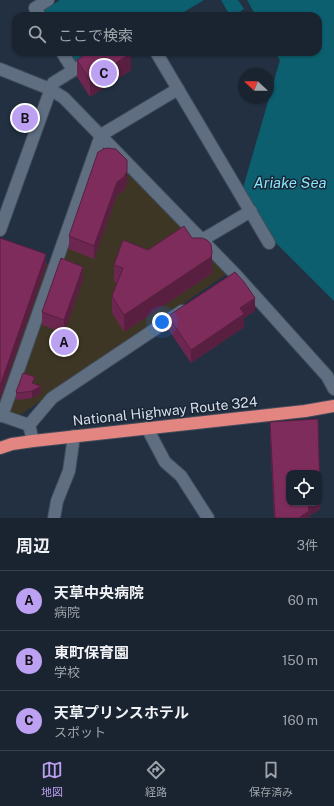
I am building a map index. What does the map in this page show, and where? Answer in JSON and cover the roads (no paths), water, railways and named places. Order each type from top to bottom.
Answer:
[{"type":"highway","name":"National Highway Route 324","points":[[0,448],[12,444],[33,441],[305,411],[334,406]]},
{"type":"street","points":[[38,12],[35,8],[48,0]]},
{"type":"street","points":[[64,56],[73,70]]},
{"type":"street","points":[[0,230],[53,83],[96,56]]},
{"type":"street","points":[[158,56],[269,243]]},
{"type":"street","points":[[0,69],[50,89],[64,98],[102,135],[236,275],[327,376],[334,389]]},
{"type":"street","points":[[29,425],[1,415],[102,135],[178,89]]},
{"type":"street","points":[[202,240],[251,211]]},
{"type":"street","points":[[43,258],[57,263]]},
{"type":"street","points":[[223,284],[236,275]]},
{"type":"street","points":[[29,425],[52,398],[190,306]]},
{"type":"street","points":[[29,425],[33,441]]},
{"type":"street","points":[[147,428],[164,462],[181,476],[208,518]]},
{"type":"street","points":[[53,518],[57,501],[69,471],[74,436]]},
{"type":"water","points":[[60,0],[204,0],[184,12],[45,12],[44,10]]},
{"type":"water","points":[[221,0],[238,0],[244,9],[240,12],[228,12]]},
{"type":"water","name":"Ariake Sea","points":[[247,0],[334,0],[334,301],[276,243],[243,188],[267,104],[274,104],[274,81],[280,60],[278,56],[322,56],[322,12],[254,12]]},
{"type":"water","points":[[71,56],[86,56],[75,63]]},
{"type":"place","name":"天草プリンスホテル","points":[[104,73]]},
{"type":"place","name":"東町保育園","points":[[25,118]]},
{"type":"place","name":"天草中央病院","points":[[64,342]]}]
